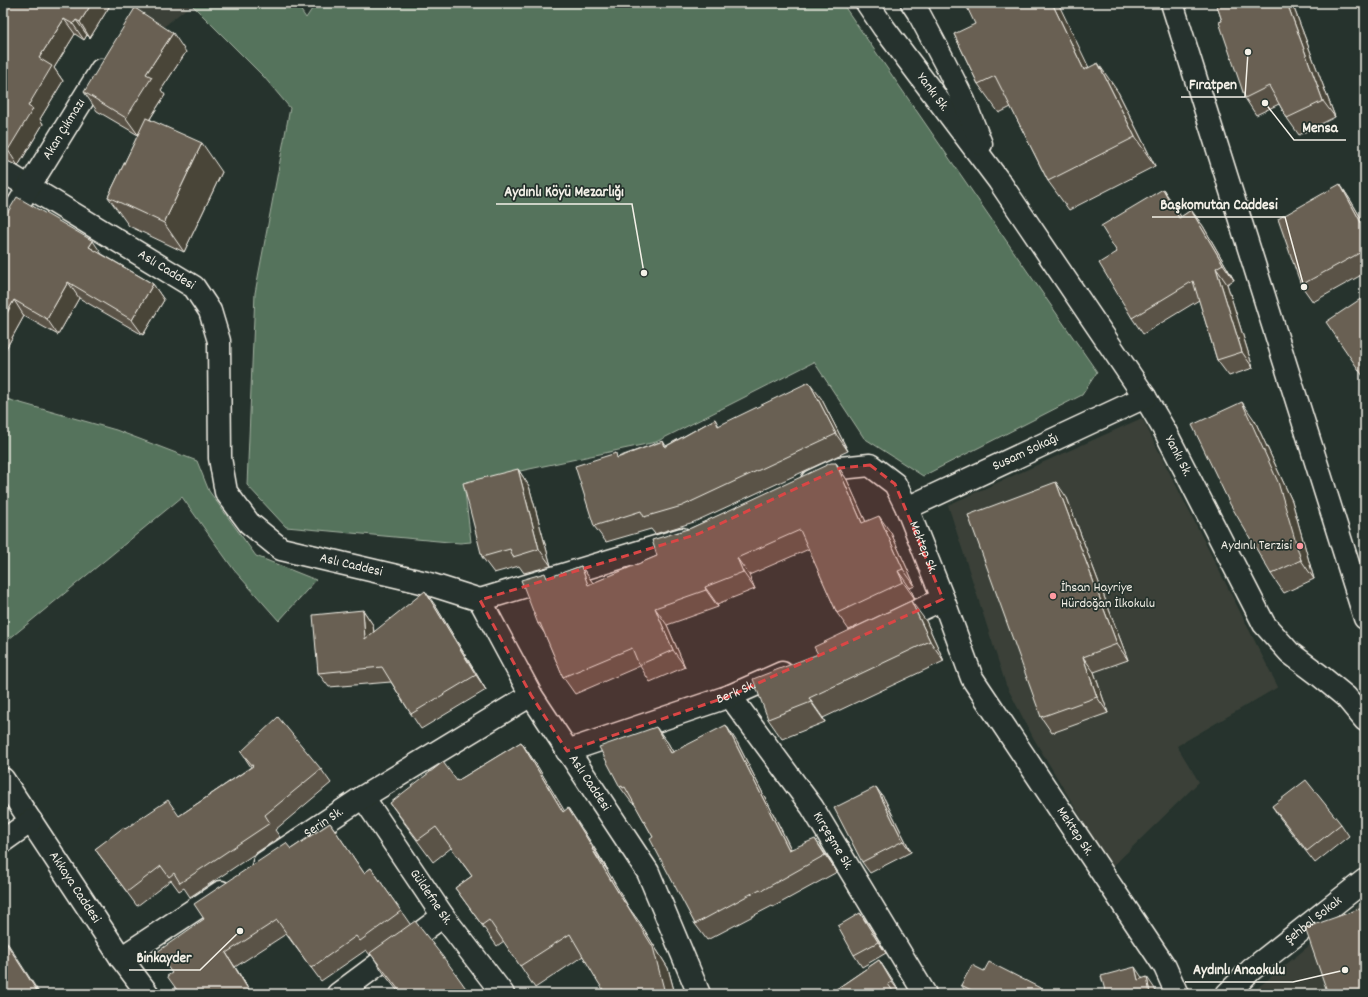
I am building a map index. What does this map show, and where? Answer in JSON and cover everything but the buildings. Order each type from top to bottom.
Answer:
[{"type":"street","name":"Yankı Sk.","points":[[867,3],[884,28],[999,181],[1145,397],[1166,431],[1264,624],[1290,653],[1346,697],[1365,720]]},
{"type":"street","name":"Yankı Sk.","points":[[912,3],[964,101],[979,140],[999,181]]},
{"type":"street","points":[[1172,3],[1365,618]]},
{"type":"street","name":"Akan Çıkmazı","points":[[3,229],[110,56]]},
{"type":"street","name":"Aslı Caddesi","points":[[3,171],[194,287],[210,311],[219,341],[220,458],[226,492],[249,523],[281,548],[426,583],[480,600],[531,695],[648,872],[699,994]]},
{"type":"street","name":"Susam Sokağı","points":[[907,508],[1145,397]]},
{"type":"street","name":"Mektep Sk.","points":[[798,488],[840,468],[870,465],[895,484],[907,508],[972,678],[1165,967],[1177,994]]},
{"type":"street","points":[[480,600],[698,534]]},
{"type":"street","points":[[875,632],[943,599]]},
{"type":"street","name":"Berk Sk.","points":[[567,751],[730,696],[803,664]]},
{"type":"street","name":"Serin Sk.","points":[[122,958],[363,797],[531,695]]},
{"type":"street","name":"Kırçeşme Sk.","points":[[730,696],[812,807],[925,994]]},
{"type":"street","name":"Akkaya Caddesi","points":[[3,779],[122,958],[148,994]]},
{"type":"street","name":"Güldefne Sk.","points":[[363,797],[443,916],[503,994]]},
{"type":"street","points":[[3,841],[31,821]]},
{"type":"street","name":"Şehbal Sokak","points":[[1227,994],[1251,970],[1365,880]]},
{"type":"street","points":[[338,994],[443,916]]},
{"type":"highlighted area","points":[[870,465],[895,484],[943,599],[730,696],[567,751],[531,695],[480,600],[698,534],[840,468]]},
{"type":"shaded area","points":[[122,3],[193,3],[161,29]]},
{"type":"shaded area","points":[[1142,418],[1278,687],[1177,746],[1199,782],[1111,868],[1034,739],[1006,685],[948,505]]},
{"type":"shaded area","points":[[1365,900],[1365,994],[1250,994]]},
{"type":"green space","points":[[296,3],[306,18],[316,3],[842,3],[1097,372],[1082,395],[923,476],[864,438],[814,362],[656,442],[464,483],[471,542],[460,543],[286,527],[247,485],[255,293],[290,108],[264,77],[191,4]]},
{"type":"green space","points":[[3,398],[116,430],[197,461],[209,491],[256,556],[316,580],[279,621],[234,570],[182,497],[3,644]]},
{"type":"place","name":"Fıratpen","points":[[1248,52]]},
{"type":"place","name":"Mensa","points":[[1265,103]]},
{"type":"place","name":"Aydınlı Köyü Mezarlığı","points":[[644,273]]},
{"type":"place","name":"Başkomutan Caddesi","points":[[1304,287]]},
{"type":"place","name":"Aydınlı Terzisi","points":[[1300,546]]},
{"type":"place","name":"İhsan Hayriye Hürdoğan İlkokulu","points":[[1053,596]]},
{"type":"place","name":"Binkayder","points":[[240,931]]},
{"type":"place","name":"Aydınlı Anaokulu","points":[[1345,970]]}]
